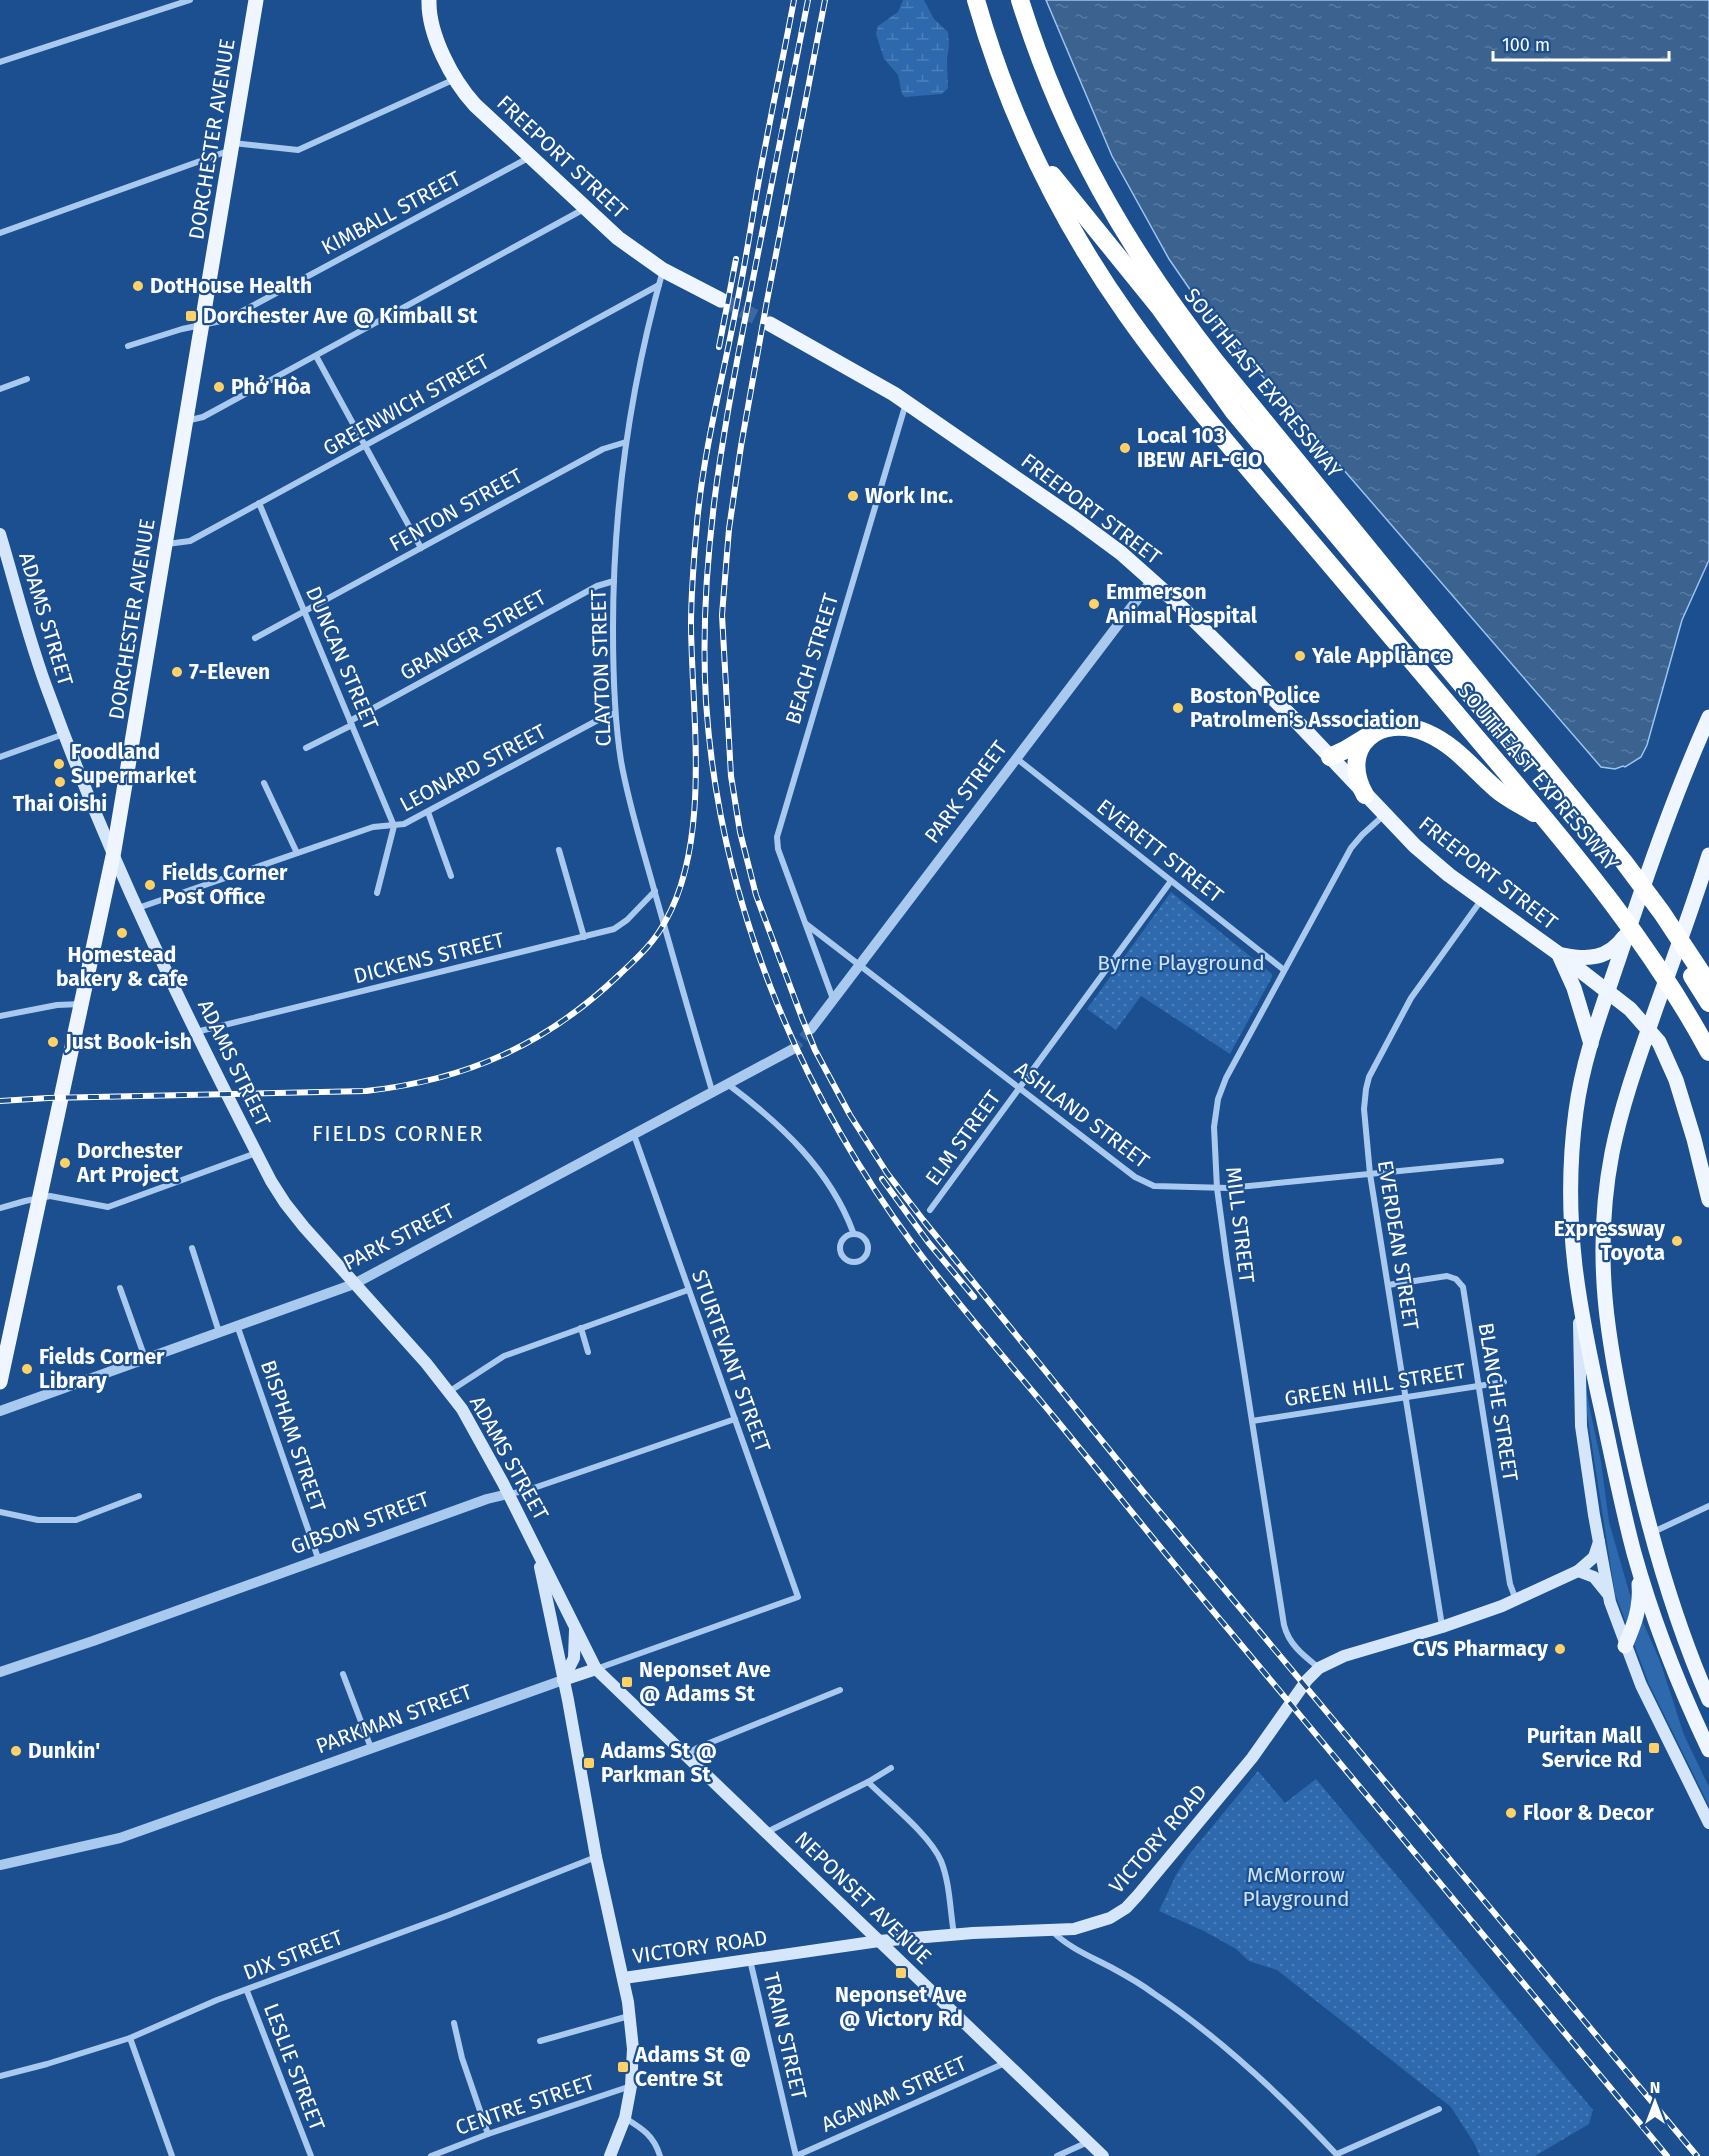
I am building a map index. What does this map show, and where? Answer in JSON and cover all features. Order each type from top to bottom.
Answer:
[{"type":"highway","name":"SOUTHEAST EXPRESSWAY","points":[[976,0],[1006,91],[1030,148],[1091,260],[1150,347],[1222,436],[1549,823],[1618,881],[1662,913],[1700,976],[1709,1003]]},
{"type":"highway","name":"SOUTHEAST EXPRESSWAY","points":[[1020,0],[1055,100],[1100,192],[1153,279],[1618,881],[1654,958],[1687,1002],[1709,1052]]},
{"type":"highway","points":[[1030,148],[1159,307],[1234,411],[1618,881]]},
{"type":"highway","points":[[1100,192],[1159,307]]},
{"type":"highway","points":[[1330,757],[1373,732],[1385,728],[1419,730],[1456,751],[1496,789],[1549,823]]},
{"type":"highway","points":[[1365,795],[1358,782],[1357,765],[1363,745],[1373,732]]},
{"type":"highway","points":[[1687,1002],[1709,1032]]},
{"type":"main road","name":"DORCHESTER AVENUE","points":[[0,1382],[113,856],[256,0]]},
{"type":"main road","name":"FREEPORT STREET","points":[[429,0],[430,20],[434,34],[456,78],[475,105],[618,238],[663,270],[721,300]]},
{"type":"main road","name":"FREEPORT STREET","points":[[770,324],[906,402],[1088,528],[1152,580],[1330,757],[1384,815],[1436,864],[1630,1009],[1659,1042],[1676,1080],[1709,1200]]},
{"type":"main road","name":"ADAMS STREET","points":[[1,537],[39,667],[113,856],[196,1032],[256,1152],[275,1188],[291,1211],[450,1391],[478,1436],[596,1669]]},
{"type":"main road","points":[[1709,717],[1661,832],[1607,991],[1576,1108],[1571,1172],[1571,1238],[1579,1301],[1612,1462],[1634,1552],[1667,1653],[1709,1750]]},
{"type":"main road","points":[[1709,855],[1622,1112],[1611,1161],[1602,1265],[1604,1306],[1612,1358],[1651,1534],[1672,1604],[1709,1700]]},
{"type":"main road","points":[[1559,954],[1582,958],[1600,957],[1617,946],[1629,929]]},
{"type":"main road","points":[[1559,954],[1574,988],[1591,1045]]},
{"type":"main road","points":[[1579,1301],[1580,1416],[1608,1594],[1625,1646],[1648,1700],[1709,1823]]},
{"type":"main road","name":"VICTORY ROAD","points":[[624,1978],[879,1941],[1052,1931],[1096,1924],[1118,1914],[1130,1904],[1252,1758],[1307,1680],[1319,1668],[1344,1656],[1494,1610],[1578,1571],[1594,1557],[1599,1542]]},
{"type":"main road","name":"ADAMS STREET","points":[[537,1551],[596,1857],[624,1978],[630,2016],[633,2049],[631,2086],[625,2118],[610,2156]]},
{"type":"main road","points":[[1625,1646],[1636,1620],[1640,1602],[1634,1552]]},
{"type":"main road","points":[[1578,1571],[1594,1577],[1608,1594]]},
{"type":"main road","name":"ADAMS STREET","points":[[563,1680],[574,1658],[575,1630]]},
{"type":"main road","name":"PARKMAN STREET","points":[[563,1680],[596,1669]]},
{"type":"main road","name":"NEPONSET AVENUE","points":[[596,1669],[1103,2156]]},
{"type":"street","points":[[0,62],[190,0]]},
{"type":"street","points":[[0,233],[232,147],[298,150],[456,78]]},
{"type":"street","name":"KIMBALL STREET","points":[[128,346],[182,329],[226,320],[530,157]]},
{"type":"street","points":[[186,421],[203,417],[585,209]]},
{"type":"street","name":"CLAYTON STREET","points":[[663,270],[637,373],[626,442],[614,581],[615,713],[626,788],[713,1094]]},
{"type":"street","name":"GREENWICH STREET","points":[[166,544],[190,541],[658,285]]},
{"type":"street","points":[[316,356],[421,549]]},
{"type":"street","points":[[0,389],[27,379]]},
{"type":"street","name":"BEACH STREET","points":[[833,999],[778,849],[777,837],[906,402]]},
{"type":"street","name":"FENTON STREET","points":[[255,638],[603,449],[626,442]]},
{"type":"street","name":"DUNCAN STREET","points":[[260,503],[394,826]]},
{"type":"street","name":"PARK STREET","points":[[811,1029],[1152,580]]},
{"type":"street","name":"GRANGER STREET","points":[[306,748],[597,586],[614,581]]},
{"type":"street","name":"LEONARD STREET","points":[[137,908],[373,827],[404,824],[615,713]]},
{"type":"street","points":[[0,757],[64,734]]},
{"type":"street","name":"EVERETT STREET","points":[[1016,758],[1284,970]]},
{"type":"street","points":[[264,783],[297,853]]},
{"type":"street","points":[[428,812],[451,876]]},
{"type":"street","name":"MILL STREET","points":[[1319,1668],[1296,1648],[1286,1629],[1217,1188],[1213,1135],[1218,1099],[1231,1069],[1351,848],[1384,815]]},
{"type":"street","points":[[377,893],[394,826]]},
{"type":"street","points":[[559,850],[584,937]]},
{"type":"street","name":"ELM STREET","points":[[930,1210],[1171,880]]},
{"type":"street","name":"DICKENS STREET","points":[[196,1032],[584,937],[621,925],[654,891]]},
{"type":"street","name":"EVERDEAN STREET","points":[[1442,1627],[1370,1174],[1364,1109],[1369,1077],[1411,998],[1482,899]]},
{"type":"street","points":[[806,924],[859,964]]},
{"type":"street","name":"ASHLAND STREET","points":[[859,964],[1144,1183],[1159,1186],[1228,1188],[1501,1161]]},
{"type":"street","points":[[0,1016],[57,1005],[81,1004]]},
{"type":"street","name":"PARK STREET","points":[[0,1411],[354,1284],[713,1094],[793,1049]]},
{"type":"street","points":[[729,1085],[763,1110],[788,1134],[842,1204],[853,1232],[863,1237],[868,1248],[865,1258],[859,1262],[845,1259],[840,1252],[841,1241],[847,1234],[853,1232]]},
{"type":"street","name":"STURTEVANT STREET","points":[[634,1135],[798,1597]]},
{"type":"street","points":[[0,1208],[53,1197],[108,1207],[256,1152]]},
{"type":"street","points":[[192,1248],[219,1332]]},
{"type":"street","name":"BLANCHE STREET","points":[[1388,1285],[1443,1276],[1459,1281],[1464,1290],[1510,1584],[1516,1600]]},
{"type":"street","points":[[120,1288],[145,1358]]},
{"type":"street","points":[[450,1391],[504,1356],[688,1290]]},
{"type":"street","name":"BISPHAM STREET","points":[[237,1325],[318,1558]]},
{"type":"street","points":[[581,1328],[588,1352]]},
{"type":"street","name":"GREEN HILL STREET","points":[[1252,1421],[1504,1382]]},
{"type":"street","name":"GIBSON STREET","points":[[0,1672],[487,1499],[525,1491],[735,1419]]},
{"type":"street","points":[[0,1512],[38,1520],[76,1520],[139,1496]]},
{"type":"street","points":[[1651,1534],[1709,1506]]},
{"type":"street","name":"PARKMAN STREET","points":[[596,1669],[798,1597]]},
{"type":"street","points":[[343,1674],[371,1748]]},
{"type":"street","name":"PARKMAN STREET","points":[[0,1865],[120,1838],[563,1680]]},
{"type":"street","points":[[685,1755],[840,1690]]},
{"type":"street","points":[[766,1833],[868,1782],[891,1768]]},
{"type":"street","points":[[868,1782],[926,1839],[937,1854],[945,1875],[954,1935]]},
{"type":"street","name":"DIX STREET","points":[[0,2076],[130,2038],[217,2000],[247,1991],[596,1857]]},
{"type":"street","points":[[1052,1931],[1071,1947],[1148,1990],[1204,2031],[1270,2086],[1338,2155],[1439,2109]]},
{"type":"street","name":"TRAIN STREET","points":[[750,1959],[796,2156]]},
{"type":"street","name":"LESLIE STREET","points":[[247,1991],[311,2156]]},
{"type":"street","points":[[540,2041],[630,2016]]},
{"type":"street","points":[[454,2023],[462,2058],[488,2134]]},
{"type":"street","points":[[130,2038],[172,2156]]},
{"type":"street","name":"AGAWAM STREET","points":[[796,2156],[1006,2062]]},
{"type":"street","name":"CENTRE STREET","points":[[430,2156],[631,2086]]},
{"type":"street","points":[[625,2118],[647,2131],[657,2144],[660,2156]]},
{"type":"street","points":[[1058,2156],[1089,2142]]},
{"type":"green space","points":[[903,0],[924,0],[934,19],[948,32],[948,88],[942,94],[905,97],[902,94],[898,75],[884,59],[876,34],[878,26],[898,12]]},
{"type":"green space","name":"Byrne Playground","points":[[1171,892],[1272,974],[1230,1054],[1141,996],[1116,1030],[1087,1009]]},
{"type":"green space","points":[[1586,1390],[1601,1462],[1609,1522],[1632,1602],[1627,1625],[1615,1594],[1587,1414]]},
{"type":"green space","points":[[1642,1620],[1660,1661],[1684,1735],[1709,1787],[1709,1806],[1649,1684],[1634,1644]]},
{"type":"green space","name":"McMorrow Playground","points":[[1258,1771],[1285,1803],[1316,1779],[1593,2110],[1589,2124],[1535,2156],[1480,2156],[1451,2107],[1277,1970],[1249,1961],[1236,1949],[1204,1931],[1159,1911],[1188,1856]]},
{"type":"water","points":[[1046,0],[1709,0],[1709,560],[1682,620],[1647,745],[1641,757],[1625,767],[1615,769],[1601,767],[1200,304],[1169,259],[1112,156]]},
{"type":"tunnel","points":[[721,300],[770,324]]},
{"type":"tunnel","points":[[793,1049],[811,1029]]},
{"type":"railway","points":[[0,1101],[366,1091],[438,1078],[504,1055],[564,1020],[620,974],[657,935],[680,888],[689,853],[694,815],[696,776],[691,613],[700,494],[794,0]]},
{"type":"railway","points":[[808,0],[722,446],[709,548],[704,650],[706,702],[714,775],[727,847],[746,917],[770,987],[799,1054],[833,1120],[870,1183],[912,1243],[1206,1603],[1667,2156]]},
{"type":"railway","points":[[825,0],[741,446],[729,529],[722,615],[731,776],[740,832],[756,895],[802,1018],[815,1050],[850,1115],[887,1173],[924,1221],[1145,1494],[1697,2156]]},
{"type":"railway","points":[[719,347],[736,259]]},
{"type":"railway","points":[[882,1179],[928,1242],[974,1297]]},
{"type":"place","name":"DotHouse Health","points":[[138,286]]},
{"type":"place","name":"Dorchester Ave @ Kimball St","points":[[191,316]]},
{"type":"place","name":"Phở Hòa","points":[[219,387]]},
{"type":"place","name":"Local 103 IBEW AFL-CIO","points":[[1125,448]]},
{"type":"place","name":"Work Inc.","points":[[853,496]]},
{"type":"place","name":"Emmerson Animal Hospital","points":[[1094,604]]},
{"type":"place","name":"Yale Appliance","points":[[1300,656]]},
{"type":"place","name":"7-Eleven","points":[[177,672]]},
{"type":"place","name":"Boston Police Patrolmen's Association","points":[[1178,708]]},
{"type":"place","name":"Foodland Supermarket","points":[[59,764]]},
{"type":"place","name":"Thai Oishi","points":[[60,782]]},
{"type":"place","name":"Fields Corner Post Office","points":[[150,885]]},
{"type":"place","name":"Homestead bakery & cafe","points":[[122,933]]},
{"type":"place","name":"Just Book-ish","points":[[53,1042]]},
{"type":"place","name":"Dorchester Art Project","points":[[65,1163]]},
{"type":"place","name":"Expressway Toyota","points":[[1677,1241]]},
{"type":"place","name":"Fields Corner Library","points":[[27,1369]]},
{"type":"place","name":"CVS Pharmacy","points":[[1560,1649]]},
{"type":"place","name":"Neponset Ave @ Adams St","points":[[627,1682]]},
{"type":"place","name":"Puritan Mall Service Rd","points":[[1654,1748]]},
{"type":"place","name":"Dunkin'","points":[[16,1751]]},
{"type":"place","name":"Adams St @ Parkman St","points":[[589,1763]]},
{"type":"place","name":"Floor & Decor","points":[[1511,1813]]},
{"type":"place","name":"Neponset Ave @ Victory Rd","points":[[901,1973]]},
{"type":"place","name":"Adams St @ Centre St","points":[[623,2067]]},
{"type":"district","name":"FIELDS CORNER","points":[[398,1133]]}]
